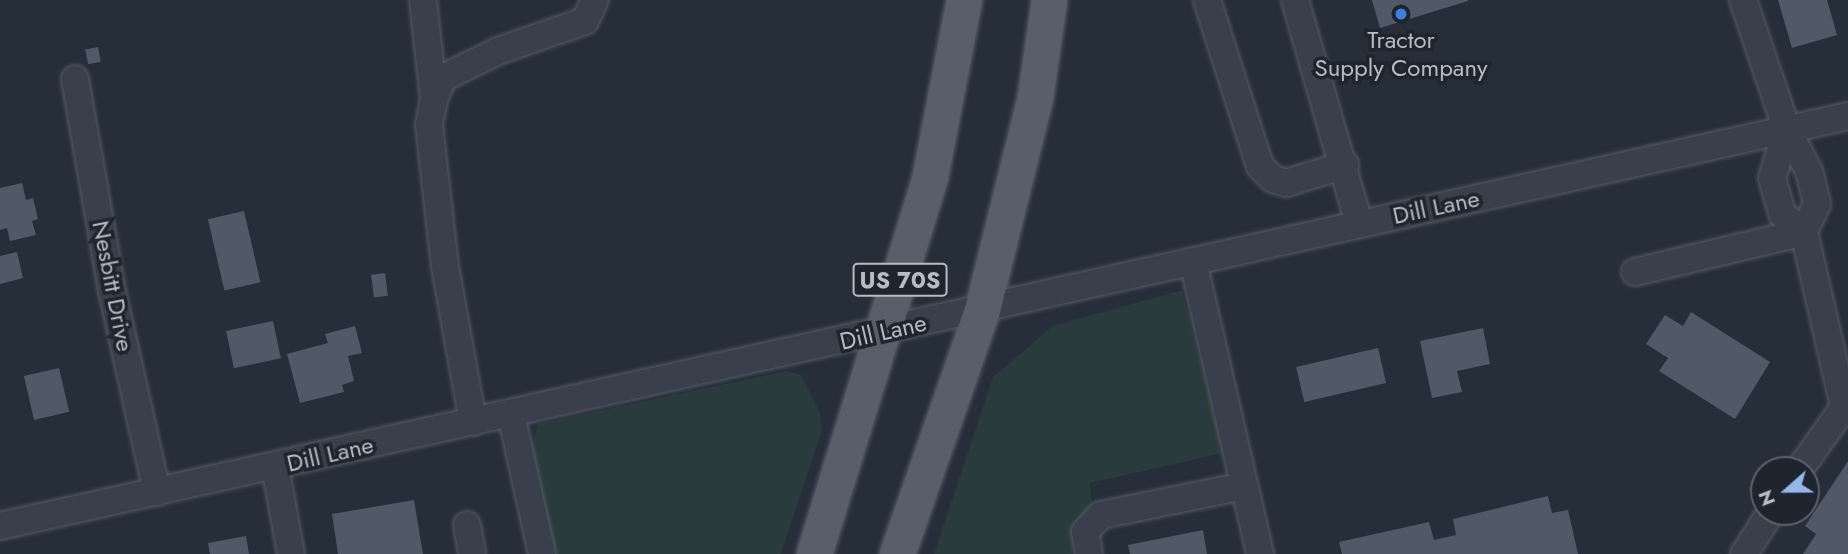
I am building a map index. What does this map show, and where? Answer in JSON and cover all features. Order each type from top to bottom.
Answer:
[{"type":"main road","name":"US 70S","points":[[814,554],[886,331],[930,176],[964,0]]},
{"type":"main road","name":"US 70S","points":[[897,554],[982,310],[1035,97],[1049,0]]},
{"type":"street","points":[[423,0],[434,100]]},
{"type":"street","points":[[473,422],[444,254],[429,125],[434,100],[443,78],[498,51],[585,21],[595,0]]},
{"type":"street","points":[[1207,0],[1260,166],[1273,179],[1286,183],[1345,164]]},
{"type":"street","points":[[1295,0],[1345,164],[1359,223]]},
{"type":"street","points":[[1743,0],[1787,130],[1809,171],[1817,204],[1804,232],[1844,407],[1808,456]]},
{"type":"street","name":"Nesbitt Drive","points":[[75,79],[112,291],[157,492]]},
{"type":"street","name":"Dill Lane","points":[[0,526],[1848,116]]},
{"type":"street","points":[[1787,130],[1772,178],[1782,214],[1804,232]]},
{"type":"street","points":[[1635,272],[1804,232]]},
{"type":"street","points":[[1193,261],[1260,554]]},
{"type":"street","points":[[511,414],[542,554]]},
{"type":"street","points":[[275,466],[291,554]]},
{"type":"street","points":[[1090,554],[1086,532],[1101,515],[1244,486]]},
{"type":"street","points":[[467,525],[472,554]]},
{"type":"street","points":[[1744,554],[1762,526]]},
{"type":"shaded area","points":[[1182,290],[1223,453],[1090,483],[1092,506],[1074,532],[1072,554],[934,554],[993,377],[1053,326]]},
{"type":"shaded area","points":[[786,371],[801,375],[820,413],[822,430],[781,554],[555,554],[530,452],[538,424]]},
{"type":"building","name":"Tractor Supply Company","points":[[1372,0],[1468,0],[1468,1],[1380,28]]},
{"type":"building","points":[[1778,0],[1827,0],[1837,35],[1792,48]]},
{"type":"building","points":[[98,47],[101,62],[88,64],[85,49]]},
{"type":"building","points":[[22,183],[26,200],[33,198],[38,219],[32,221],[36,235],[10,241],[7,228],[0,230],[0,188]]},
{"type":"building","points":[[244,211],[260,282],[224,290],[208,219]]},
{"type":"building","points":[[17,252],[23,278],[0,284],[0,256]]},
{"type":"building","points":[[385,273],[388,296],[374,298],[371,275]]},
{"type":"building","points":[[1691,312],[1770,362],[1735,419],[1659,371],[1668,358],[1646,344],[1665,315],[1683,326]]},
{"type":"building","points":[[273,321],[281,358],[234,368],[226,331]]},
{"type":"building","points":[[355,326],[362,353],[348,356],[354,381],[342,385],[344,392],[300,403],[287,354],[328,343],[325,334]]},
{"type":"building","points":[[1483,328],[1490,364],[1457,371],[1462,392],[1432,398],[1420,341]]},
{"type":"building","points":[[1378,348],[1386,383],[1304,402],[1296,367]]},
{"type":"building","points":[[59,368],[69,412],[34,420],[24,376]]},
{"type":"building","points":[[1848,461],[1848,554],[1803,554],[1816,534],[1805,526],[1820,526],[1820,503]]},
{"type":"building","points":[[1548,496],[1552,513],[1568,510],[1578,554],[1342,554],[1339,542],[1429,522],[1434,540],[1456,535],[1453,519]]},
{"type":"building","points":[[414,500],[423,554],[338,554],[332,514]]},
{"type":"building","points":[[1203,530],[1207,554],[1130,554],[1128,545]]},
{"type":"building","points":[[246,536],[249,554],[210,554],[208,543]]},
{"type":"place","name":"Tractor Supply Company","points":[[1401,14]]}]
